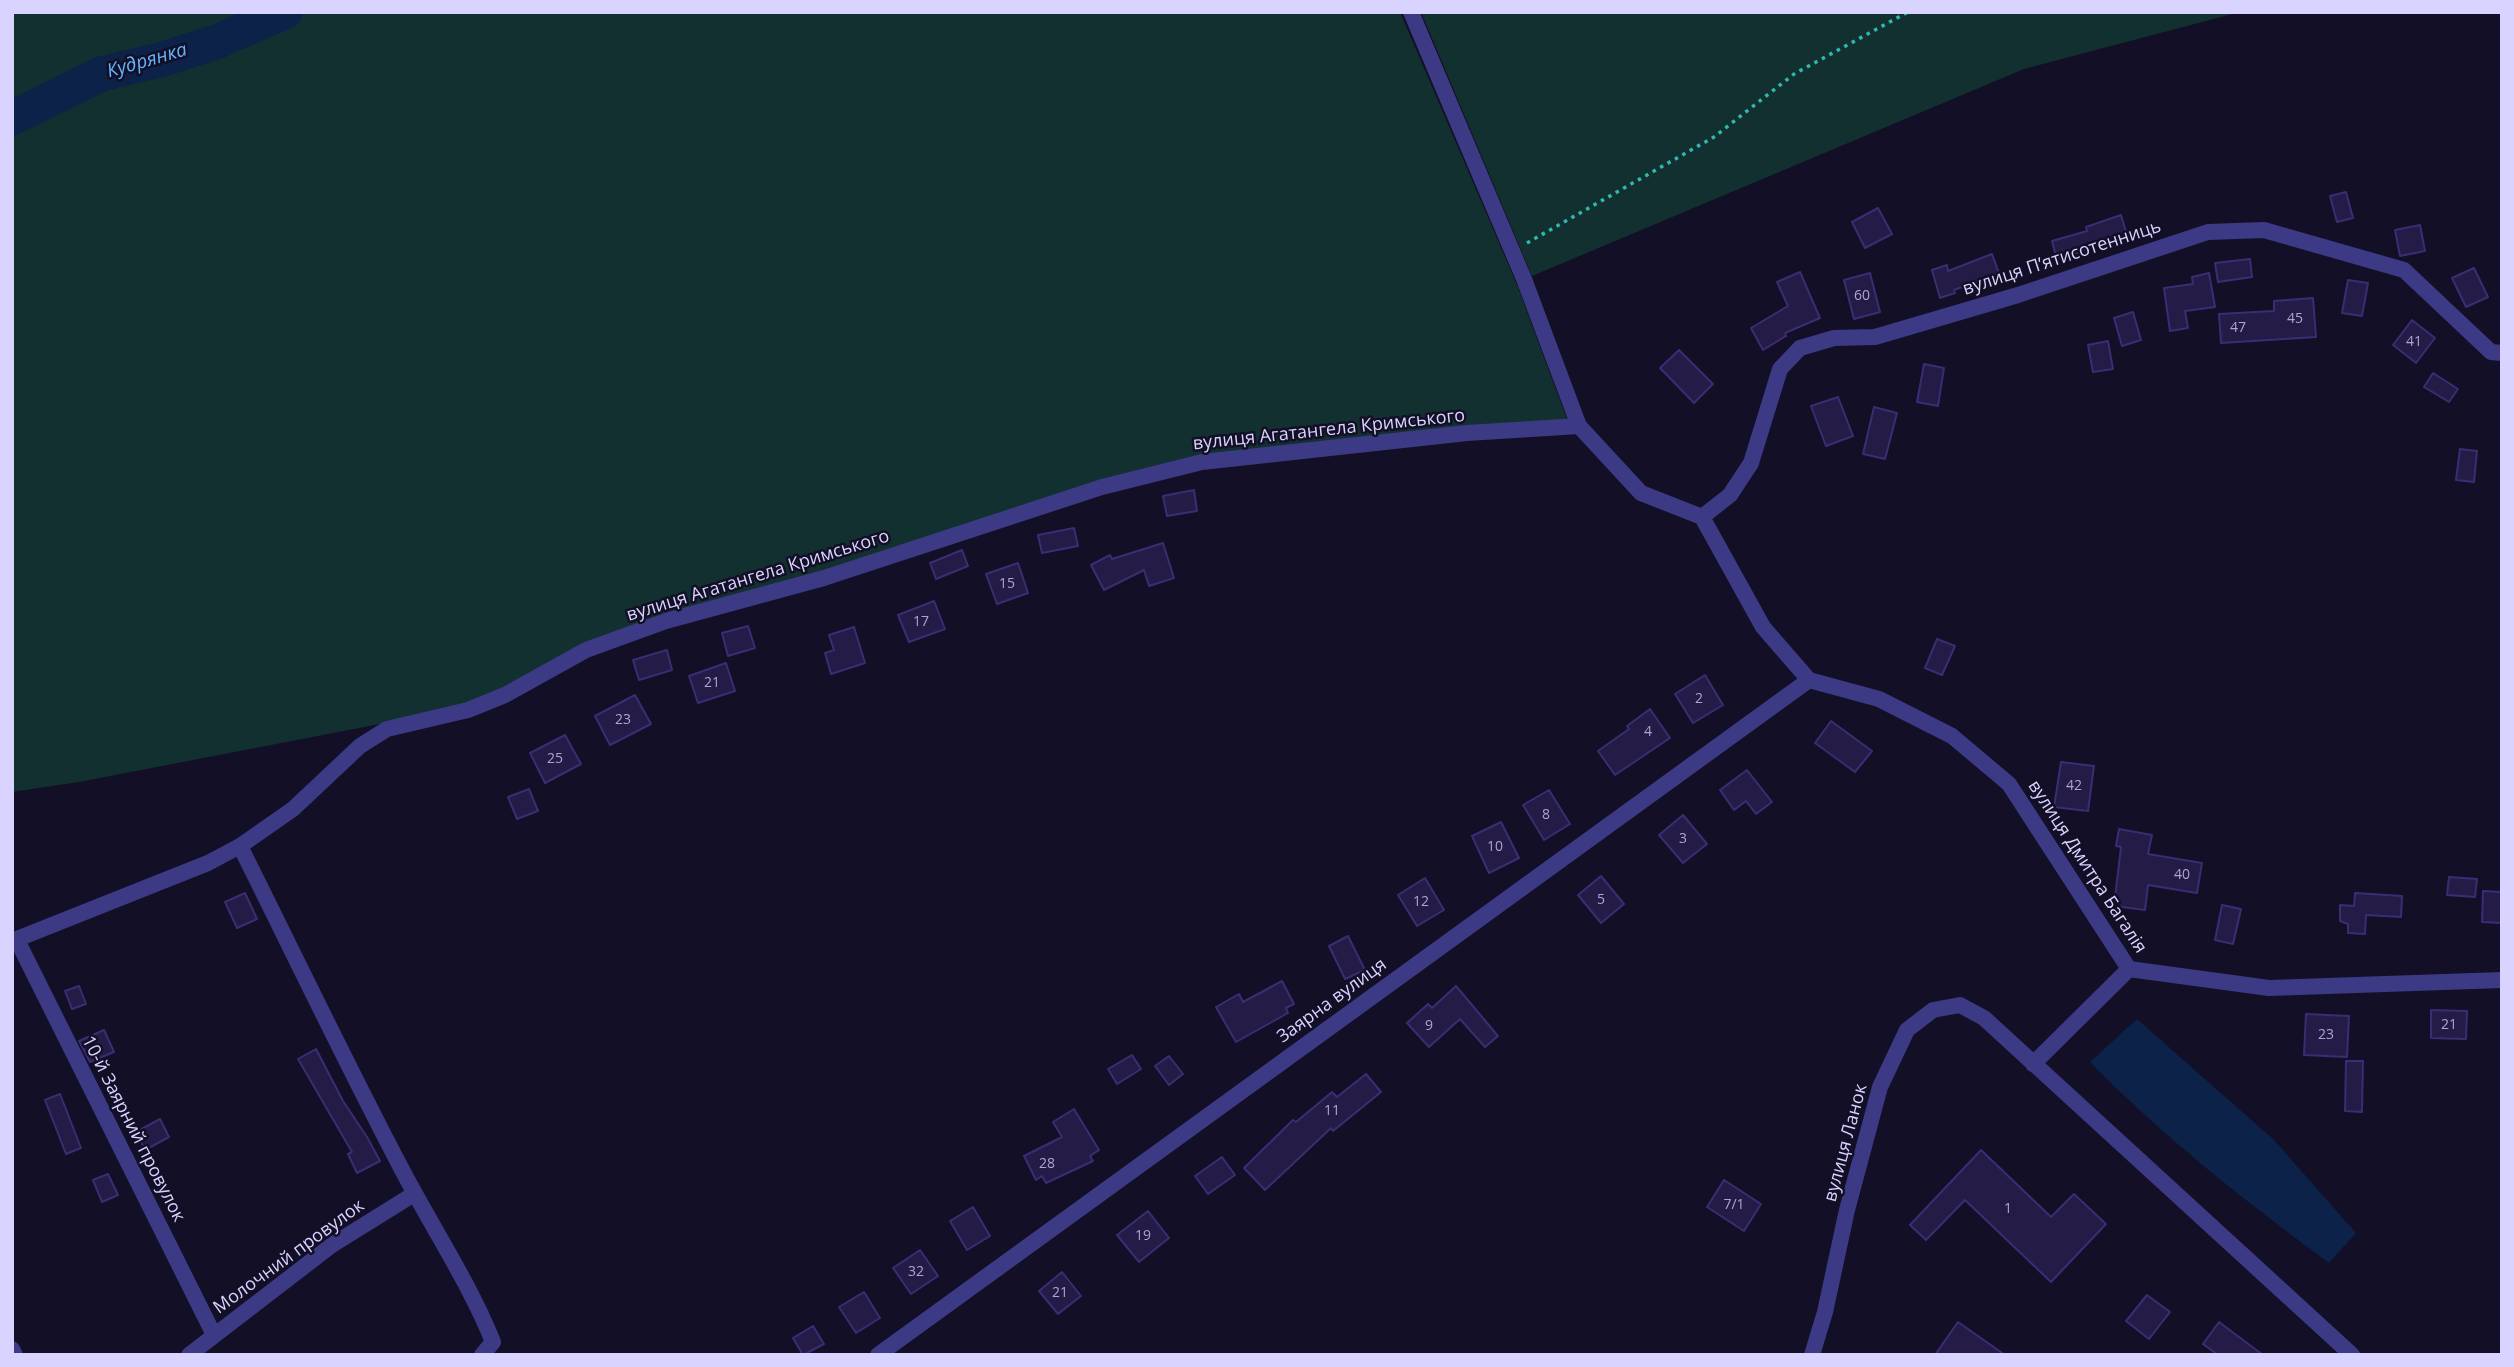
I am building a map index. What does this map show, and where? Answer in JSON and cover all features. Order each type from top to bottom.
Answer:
[{"type":"street","points":[[1411,12],[1512,251],[1579,426],[1641,493],[1702,517],[1763,627],[1809,680]]},
{"type":"street","name":"вулиця Пʼятисотенниць","points":[[1702,517],[1730,495],[1751,463],[1780,369],[1800,348],[1834,338],[1875,337],[2018,295],[2208,232],[2264,230],[2404,270],[2491,352],[2502,353]]},
{"type":"street","name":"вулиця Агатангела Кримського","points":[[14,940],[208,863],[240,846],[293,809],[360,746],[387,729],[468,710],[505,695],[586,650],[666,621],[824,578],[1102,486],[1202,462],[1467,433],[1579,426]]},
{"type":"street","name":"вулиця Дмитра Багалія","points":[[1809,680],[1878,699],[1952,736],[2009,784],[2129,969],[2269,988],[2502,979]]},
{"type":"street","name":"Заярна вулиця","points":[[878,1355],[1809,680]]},
{"type":"street","points":[[240,846],[337,1046],[414,1194],[479,1308],[493,1342],[482,1355]]},
{"type":"street","name":"10-й Заярний провулок","points":[[14,940],[214,1335]]},
{"type":"street","points":[[2129,969],[2033,1064],[2352,1355]]},
{"type":"street","name":"вулиця Ланок","points":[[1812,1355],[1880,1087],[1907,1030],[1933,1010],[1959,1004],[1984,1018],[2033,1064]]},
{"type":"street","name":"Молочний провулок","points":[[190,1355],[332,1245],[414,1194]]},
{"type":"street","points":[[12,1349],[15,1355]]},
{"type":"path","points":[[1512,251],[1714,137],[1794,74],[1908,12]]},
{"type":"green space","points":[[12,12],[1400,12],[1517,285],[1567,419],[1201,457],[823,572],[664,615],[466,704],[385,723],[79,782],[12,792]]},
{"type":"green space","points":[[1421,12],[2240,12],[2024,69],[1532,276]]},
{"type":"water","points":[[2137,1019],[2274,1140],[2356,1233],[2329,1263],[2205,1167],[2146,1116],[2090,1062]]},
{"type":"building","points":[[2346,192],[2353,218],[2337,222],[2330,196]]},
{"type":"building","points":[[1878,208],[1892,234],[1865,248],[1852,222]]},
{"type":"building","points":[[2121,215],[2127,235],[2057,260],[2052,241],[2087,231],[2086,227]]},
{"type":"building","points":[[2420,225],[2425,251],[2400,256],[2395,230]]},
{"type":"building","points":[[1992,254],[1999,273],[1940,298],[1932,270],[1947,265],[1948,271]]},
{"type":"building","points":[[2250,259],[2252,277],[2218,282],[2215,263]]},
{"type":"building","points":[[2474,268],[2488,297],[2466,307],[2452,278]]},
{"type":"building","points":[[1800,272],[1820,318],[1785,333],[1786,336],[1763,350],[1751,328],[1788,306],[1777,282]]},
{"type":"building","points":[[1870,273],[1880,312],[1854,319],[1844,280]]},
{"type":"building","points":[[2209,273],[2215,307],[2185,311],[2188,328],[2170,331],[2164,288],[2193,284],[2192,277]]},
{"type":"building","points":[[2348,280],[2368,283],[2362,316],[2342,313]]},
{"type":"building","points":[[2313,298],[2316,337],[2221,343],[2219,314],[2274,311],[2274,301]]},
{"type":"building","points":[[2133,312],[2141,340],[2122,346],[2114,318]]},
{"type":"building","points":[[2412,320],[2435,338],[2416,363],[2393,345]]},
{"type":"building","points":[[2108,341],[2113,369],[2093,372],[2088,345]]},
{"type":"building","points":[[1679,350],[1713,384],[1694,403],[1660,368]]},
{"type":"building","points":[[1924,364],[1944,368],[1938,406],[1917,402]]},
{"type":"building","points":[[2433,373],[2458,389],[2449,402],[2424,387]]},
{"type":"building","points":[[1838,397],[1853,436],[1826,446],[1811,406]]},
{"type":"building","points":[[1874,407],[1897,413],[1885,459],[1863,454]]},
{"type":"building","points":[[2460,449],[2477,451],[2474,482],[2456,480]]},
{"type":"building","points":[[1194,490],[1197,511],[1167,516],[1163,496]]},
{"type":"building","points":[[1074,528],[1078,546],[1042,553],[1038,535]]},
{"type":"building","points":[[1163,543],[1174,578],[1149,586],[1144,570],[1104,590],[1091,565],[1110,555],[1112,559]]},
{"type":"building","points":[[962,550],[968,566],[936,579],[930,563]]},
{"type":"building","points":[[1018,563],[1028,593],[997,604],[986,574]]},
{"type":"building","points":[[934,601],[945,629],[909,642],[898,615]]},
{"type":"building","points":[[748,626],[755,648],[728,656],[722,633]]},
{"type":"building","points":[[854,627],[865,663],[831,674],[825,653],[834,650],[829,635]]},
{"type":"building","points":[[1937,639],[1955,646],[1942,675],[1925,668]]},
{"type":"building","points":[[667,650],[672,670],[639,680],[633,660]]},
{"type":"building","points":[[726,663],[735,691],[698,703],[689,676]]},
{"type":"building","points":[[1705,675],[1723,705],[1693,723],[1675,694]]},
{"type":"building","points":[[635,695],[651,724],[610,745],[595,716]]},
{"type":"building","points":[[1650,709],[1670,738],[1615,775],[1598,751],[1629,729],[1627,726]]},
{"type":"building","points":[[1831,721],[1872,751],[1855,772],[1815,743]]},
{"type":"building","points":[[565,735],[581,764],[545,783],[530,753]]},
{"type":"building","points":[[2061,762],[2094,766],[2088,811],[2054,807]]},
{"type":"building","points":[[1747,770],[1772,802],[1756,814],[1746,801],[1734,810],[1720,790]]},
{"type":"building","points":[[529,789],[538,811],[517,819],[508,797]]},
{"type":"building","points":[[1549,790],[1570,824],[1544,840],[1523,805]]},
{"type":"building","points":[[1683,815],[1707,844],[1683,863],[1659,835]]},
{"type":"building","points":[[1501,822],[1519,858],[1489,873],[1472,836]]},
{"type":"building","points":[[2119,829],[2152,835],[2148,854],[2202,863],[2197,893],[2148,885],[2145,910],[2114,906],[2121,847],[2116,846]]},
{"type":"building","points":[[1601,876],[1624,904],[1601,923],[1578,895]]},
{"type":"building","points":[[2449,877],[2477,879],[2475,897],[2447,895]]},
{"type":"building","points":[[1425,878],[1444,910],[1417,926],[1398,895]]},
{"type":"building","points":[[2483,891],[2502,892],[2502,923],[2482,922]]},
{"type":"building","points":[[245,893],[257,919],[237,928],[225,902]]},
{"type":"building","points":[[2355,893],[2402,896],[2401,917],[2366,915],[2365,934],[2348,933],[2348,924],[2340,921],[2340,905],[2354,906]]},
{"type":"building","points":[[2222,905],[2241,909],[2233,944],[2215,940]]},
{"type":"building","points":[[1348,936],[1365,970],[1345,979],[1329,946]]},
{"type":"building","points":[[1282,981],[1294,1004],[1286,1008],[1288,1013],[1236,1042],[1216,1007],[1239,994],[1243,1002]]},
{"type":"building","points":[[79,986],[86,1004],[72,1009],[65,991]]},
{"type":"building","points":[[1456,986],[1498,1036],[1485,1047],[1460,1019],[1429,1047],[1407,1023],[1428,1004],[1432,1008]]},
{"type":"building","points":[[2431,1010],[2467,1011],[2466,1039],[2431,1038]]},
{"type":"building","points":[[2306,1014],[2349,1016],[2347,1057],[2304,1055]]},
{"type":"building","points":[[104,1030],[114,1052],[90,1062],[79,1041]]},
{"type":"building","points":[[316,1049],[343,1101],[380,1161],[357,1173],[348,1154],[352,1152],[298,1059]]},
{"type":"building","points":[[1132,1055],[1141,1069],[1117,1084],[1108,1069]]},
{"type":"building","points":[[1169,1056],[1183,1074],[1169,1085],[1155,1066]]},
{"type":"building","points":[[2346,1061],[2363,1061],[2362,1112],[2345,1111]]},
{"type":"building","points":[[1366,1074],[1381,1092],[1333,1131],[1331,1128],[1265,1190],[1244,1168],[1293,1120],[1296,1122],[1332,1092],[1337,1097]]},
{"type":"building","points":[[60,1094],[81,1148],[66,1154],[45,1100]]},
{"type":"building","points":[[1074,1109],[1099,1150],[1090,1156],[1093,1161],[1046,1183],[1042,1176],[1036,1180],[1024,1156],[1062,1137],[1053,1122]]},
{"type":"building","points":[[160,1119],[169,1137],[145,1150],[136,1132]]},
{"type":"building","points":[[1981,1150],[2051,1217],[2074,1194],[2106,1224],[2051,1282],[1965,1200],[1926,1240],[1910,1225]]},
{"type":"building","points":[[1222,1157],[1235,1175],[1208,1194],[1195,1176]]},
{"type":"building","points":[[108,1174],[118,1195],[102,1202],[93,1180]]},
{"type":"building","points":[[1724,1180],[1761,1204],[1744,1231],[1707,1207]]},
{"type":"building","points":[[973,1207],[990,1236],[967,1250],[950,1221]]},
{"type":"building","points":[[1148,1211],[1169,1238],[1139,1262],[1117,1235]]},
{"type":"building","points":[[920,1250],[938,1276],[911,1294],[893,1268]]},
{"type":"building","points":[[1062,1272],[1081,1296],[1058,1314],[1039,1291]]},
{"type":"building","points":[[864,1292],[880,1318],[856,1333],[839,1307]]},
{"type":"building","points":[[2147,1295],[2170,1312],[2149,1339],[2126,1321]]},
{"type":"building","points":[[1958,1322],[2005,1355],[1935,1355]]},
{"type":"building","points":[[2219,1322],[2263,1355],[2218,1355],[2203,1344]]},
{"type":"building","points":[[813,1326],[824,1344],[803,1355],[793,1338]]},
{"type":"waterway","name":"Кудрянка","points":[[12,118],[101,74],[160,60],[216,42],[285,12]]}]
